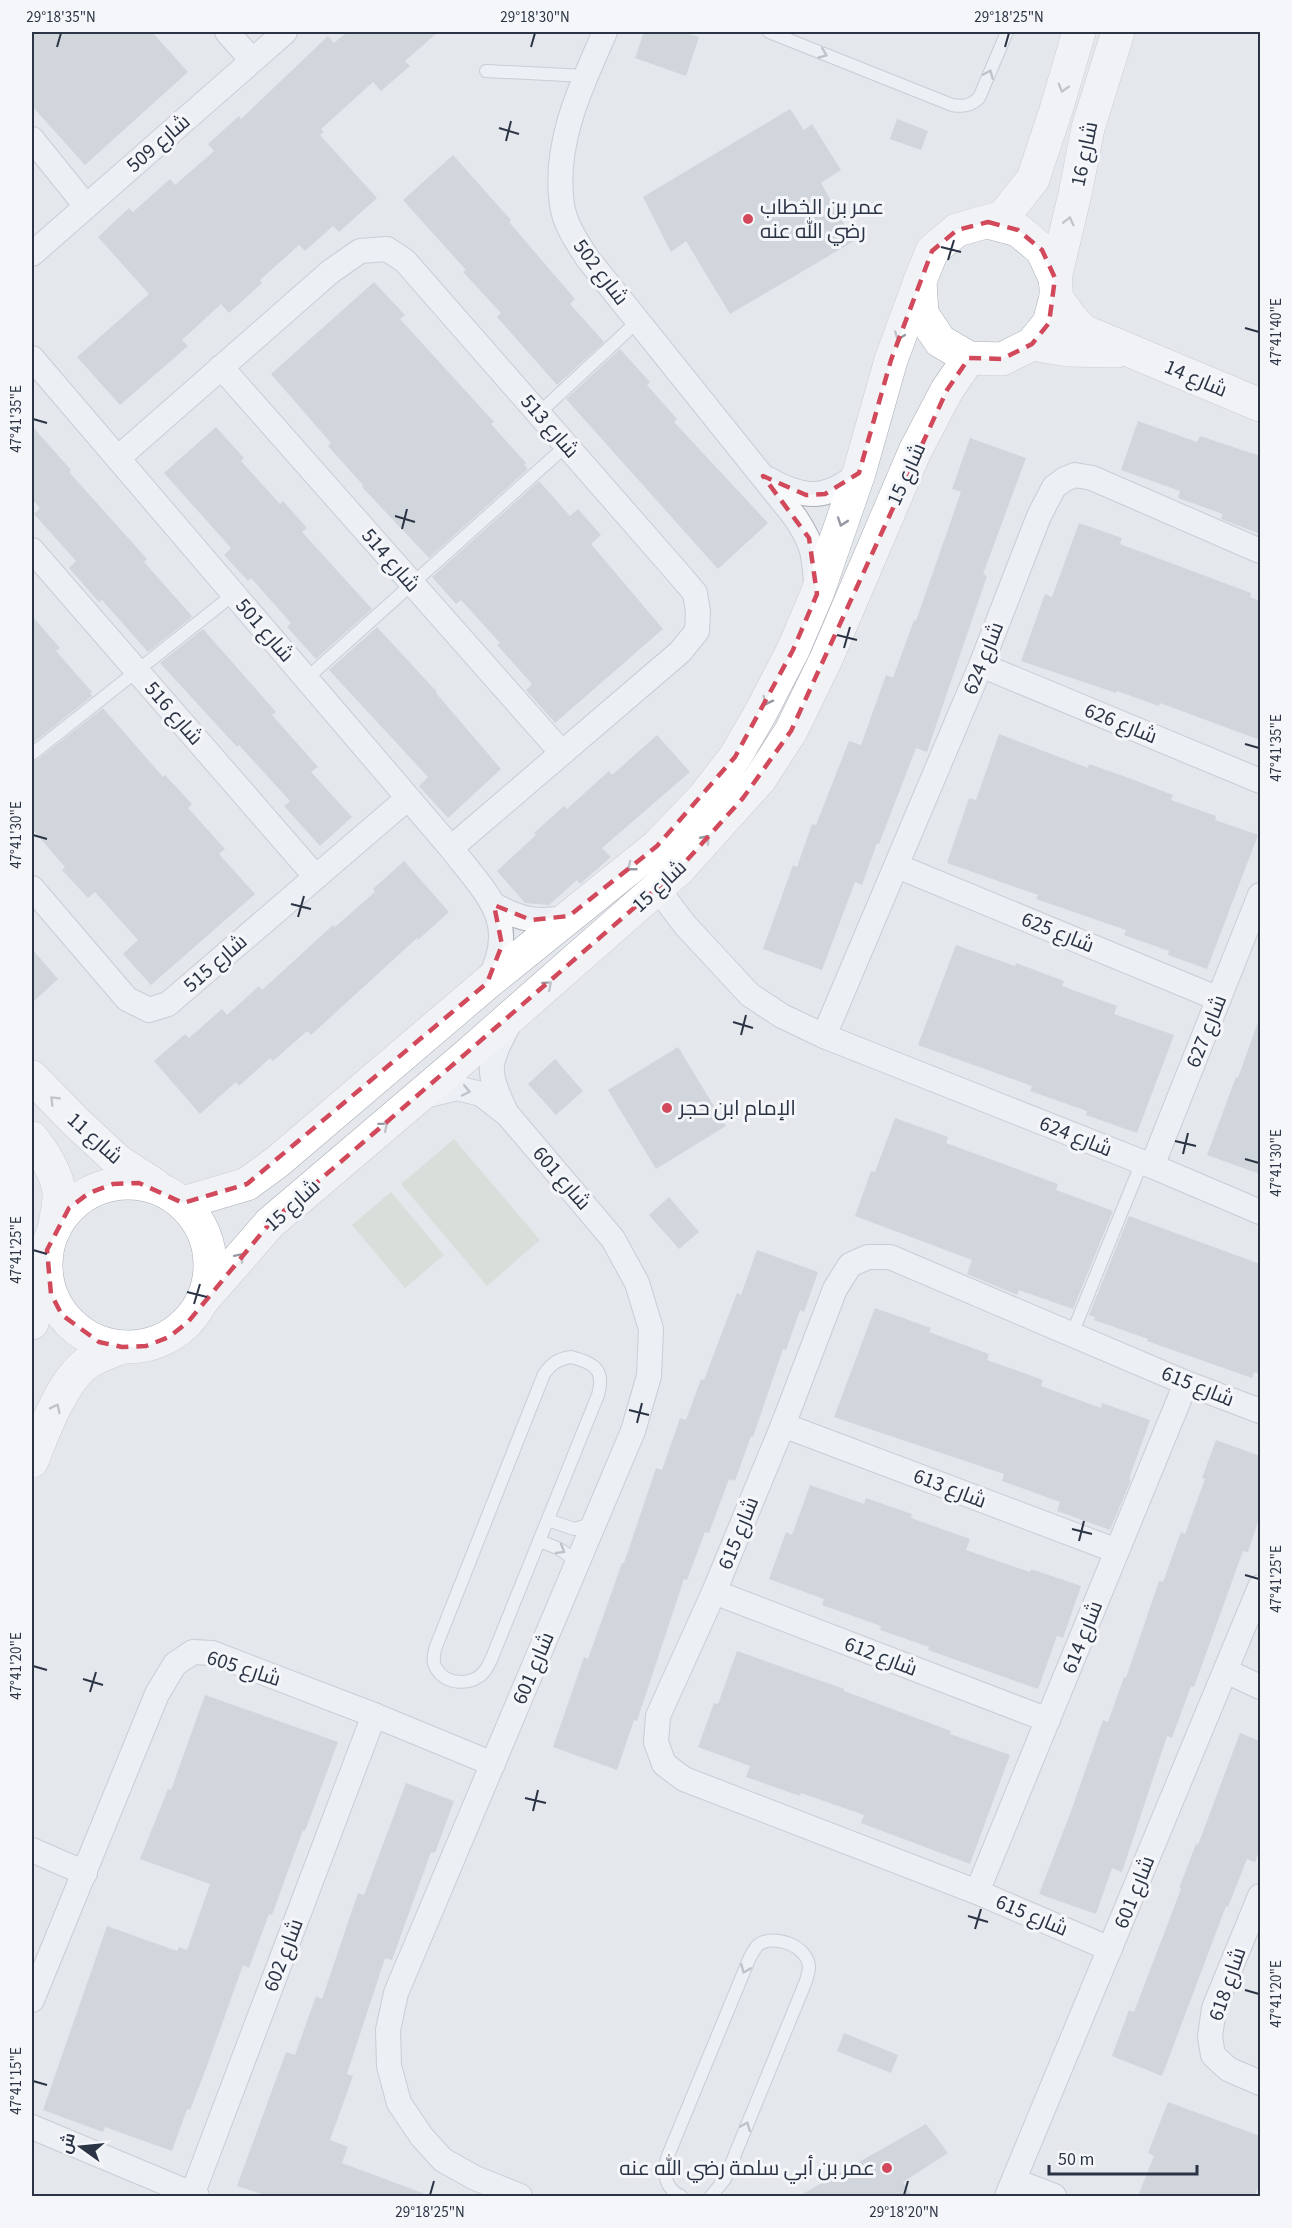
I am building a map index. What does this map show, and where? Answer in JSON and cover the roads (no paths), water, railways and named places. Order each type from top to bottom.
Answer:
[{"type":"street","points":[[228,32],[252,60]]},
{"type":"street","name":"شارع 509","points":[[32,254],[285,32]]},
{"type":"street","name":"شارع 502","points":[[605,32],[578,95],[564,141],[561,176],[562,206],[571,233],[588,259],[763,476],[809,538],[814,558],[817,594]]},
{"type":"street","name":"شارع 16","points":[[988,222],[1003,217],[1033,179],[1079,32]]},
{"type":"street","name":"شارع 16","points":[[1055,287],[1088,128],[1118,32]]},
{"type":"street","points":[[32,139],[86,206]]},
{"type":"street","points":[[988,222],[1018,230],[1042,250],[1055,287],[1049,323],[1032,344],[1002,359],[969,358],[940,342],[922,314],[920,281],[932,251],[957,230],[988,222]]},
{"type":"street","name":"شارع 513","points":[[117,458],[330,272],[360,251],[387,249],[405,261],[695,593],[698,612],[697,631],[680,652],[451,848]]},
{"type":"street","name":"شارع 15","points":[[173,1197],[248,1184],[277,1162],[487,983],[657,846],[703,798],[735,757],[794,650],[817,594],[859,473],[891,360],[920,281]]},
{"type":"street","name":"شارع 14","points":[[1055,287],[1070,317],[1083,331],[1260,405]]},
{"type":"street","name":"شارع 14","points":[[1032,344],[1068,350],[1131,351]]},
{"type":"street","name":"شارع 15","points":[[202,1301],[270,1223],[513,1016],[679,869],[760,778],[791,731],[827,657],[915,451],[946,390],[969,358]]},
{"type":"street","name":"شارع 501","points":[[33,362],[451,848],[494,905],[501,926],[502,945],[498,963],[487,983]]},
{"type":"street","name":"شارع 514","points":[[221,367],[562,753]]},
{"type":"street","name":"شارع 502","points":[[763,476],[787,489],[806,495],[825,494],[844,485],[859,473]]},
{"type":"street","name":"شارع 624","points":[[824,1036],[981,665],[1039,516],[1054,487],[1075,475],[1092,478],[1260,551]]},
{"type":"street","name":"شارع 516","points":[[32,550],[316,877]]},
{"type":"street","name":"شارع 626","points":[[981,665],[1260,781]]},
{"type":"street","name":"شارع 515","points":[[32,888],[127,999],[149,1010],[168,1004],[408,798]]},
{"type":"street","name":"شارع 625","points":[[897,866],[1219,999]]},
{"type":"street","name":"شارع 624","points":[[657,888],[685,925],[750,995],[782,1016],[824,1036],[1147,1164],[1260,1212]]},
{"type":"street","name":"شارع 627","points":[[1147,1164],[1219,999],[1260,895]]},
{"type":"street","name":"شارع 501","points":[[494,905],[512,915],[531,921],[569,916]]},
{"type":"street","name":"شارع 601","points":[[508,1115],[493,1083],[492,1057],[513,1016]]},
{"type":"street","name":"شارع 11","points":[[32,1077],[118,1161],[173,1197]]},
{"type":"street","name":"شارع 601","points":[[418,1097],[458,1088],[481,1094],[508,1115],[614,1239],[637,1283],[651,1329],[649,1376],[633,1431],[396,1993],[388,2030],[389,2066],[399,2103],[422,2137],[444,2160],[475,2178],[520,2196]]},
{"type":"street","name":"شارع 11","points":[[32,1138],[39,1146],[59,1193],[54,1230]]},
{"type":"street","points":[[32,1323],[46,1271],[47,1250],[54,1230],[69,1208],[89,1193],[113,1184],[139,1183],[173,1197],[200,1224],[209,1249],[210,1276],[202,1301],[188,1322],[169,1337],[146,1346],[122,1347],[99,1342],[78,1331],[62,1315],[51,1294],[46,1271]]},
{"type":"street","name":"شارع 615","points":[[1110,1949],[977,1892],[684,1779],[664,1764],[656,1742],[658,1716],[714,1592],[783,1425],[835,1289],[850,1265],[868,1257],[890,1257],[1186,1383],[1260,1411]]},
{"type":"street","points":[[32,1461],[65,1390],[73,1378],[87,1363],[122,1347]]},
{"type":"street","name":"شارع 614","points":[[977,1892],[1186,1383]]},
{"type":"street","name":"شارع 613","points":[[783,1425],[1117,1551]]},
{"type":"street","name":"شارع 601","points":[[1011,2189],[1260,1587]]},
{"type":"street","name":"شارع 612","points":[[714,1592],[1048,1720]]},
{"type":"street","name":"شارع 605","points":[[32,2000],[157,1694],[175,1664],[193,1652],[212,1653],[374,1715],[493,1764]]},
{"type":"street","points":[[1226,1671],[1260,1687]]},
{"type":"street","name":"شارع 602","points":[[195,2196],[374,1715]]},
{"type":"street","points":[[32,1850],[85,1873]]},
{"type":"street","name":"شارع 618","points":[[1260,1896],[1214,2008],[1210,2037],[1213,2055],[1228,2069],[1260,2083]]},
{"type":"street","points":[[32,2127],[195,2196]]},
{"type":"street","points":[[1011,2189],[1054,2196]]},
{"type":"lane","points":[[769,32],[962,107],[971,105],[979,98],[1007,32]]},
{"type":"lane","points":[[486,71],[586,76]]},
{"type":"lane","points":[[539,413],[638,321]]},
{"type":"lane","points":[[306,679],[567,445]]},
{"type":"lane","points":[[32,754],[234,594]]},
{"type":"lane","points":[[1072,1334],[1147,1164]]},
{"type":"lane","points":[[571,1357],[595,1366],[600,1374],[601,1385],[548,1520],[484,1673],[473,1680],[462,1683],[443,1675],[436,1669],[433,1660],[435,1649],[540,1385],[551,1365],[559,1359],[571,1357]]},
{"type":"lane","points":[[548,1520],[574,1529],[595,1522]]},
{"type":"lane","points":[[539,1541],[563,1550],[576,1566]]},
{"type":"lane","points":[[681,2196],[668,2193],[665,2176],[667,2158],[750,1958],[758,1945],[769,1941],[781,1941],[794,1946],[805,1955],[809,1966],[806,1981],[725,2179],[711,2196]]},
{"type":"place","name":"عمر بن الخطاب رضي الله عنه","points":[[748,219]]},
{"type":"place","name":"الإمام ابن حجر","points":[[667,1108]]},
{"type":"place","name":"عمر بن أبي سلمة رضي الله عنه","points":[[887,2168]]}]
